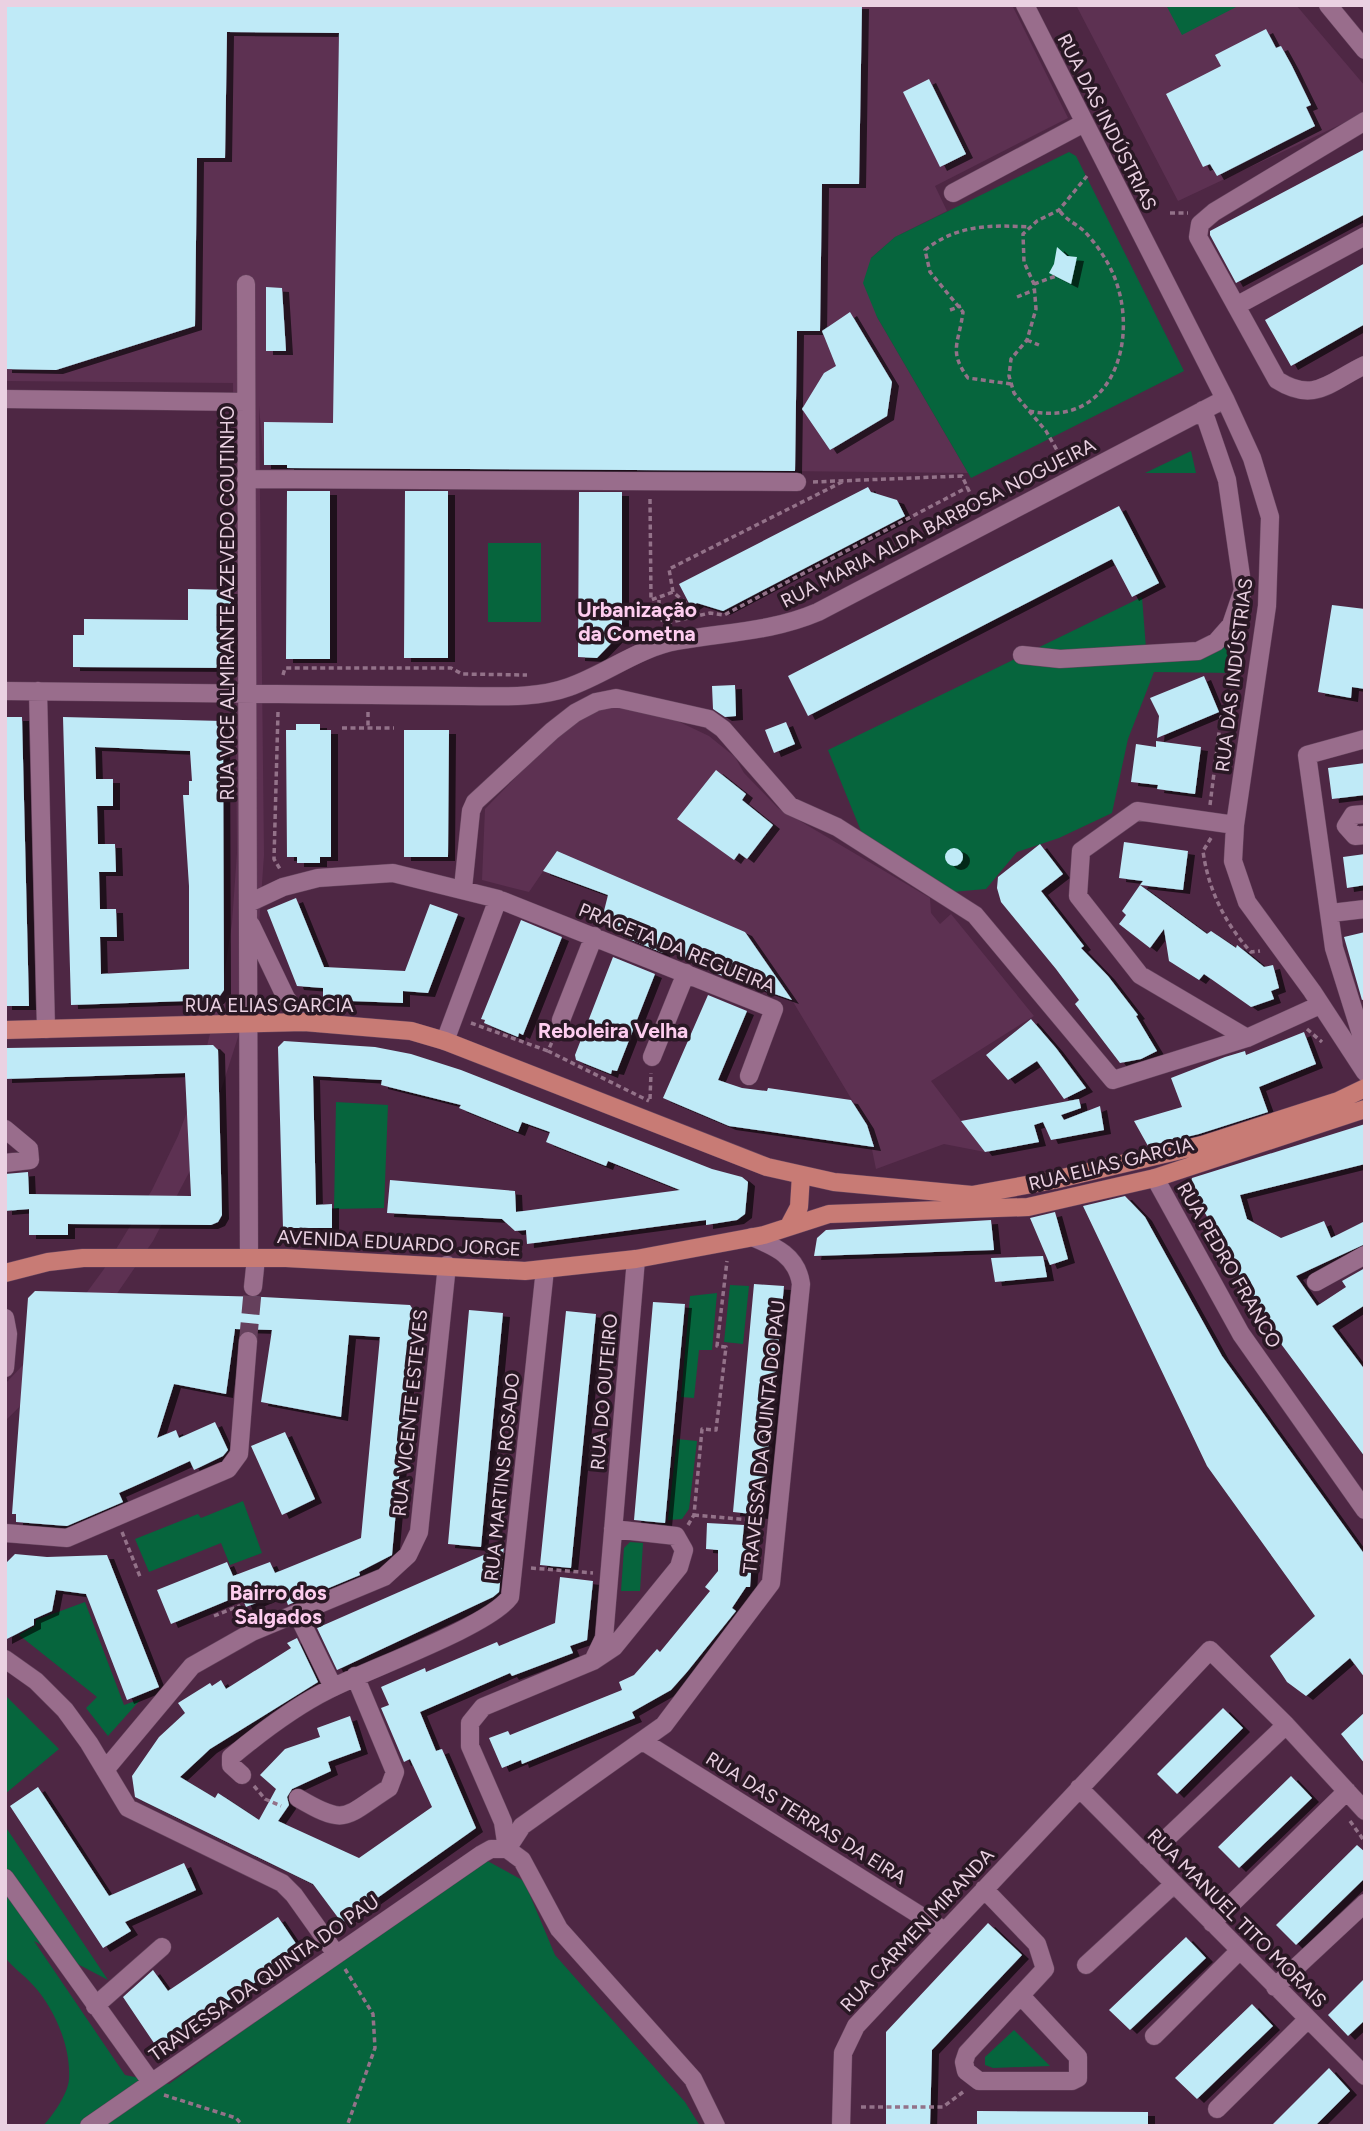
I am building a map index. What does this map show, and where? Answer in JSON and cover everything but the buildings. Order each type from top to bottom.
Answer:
[{"type":"main road","name":"RUA ELIAS GARCIA","points":[[5,1030],[304,1022],[411,1031],[445,1041],[767,1167],[834,1182],[972,1195],[1066,1178],[1202,1145],[1338,1101],[1365,1088]]},
{"type":"main road","name":"RUA ELIAS GARCIA","points":[[789,1226],[829,1214],[1028,1207],[1155,1178],[1365,1109]]},
{"type":"main road","points":[[789,1226],[799,1207],[801,1175]]},
{"type":"main road","name":"AVENIDA EDUARDO JORGE","points":[[5,1273],[48,1262],[83,1258],[252,1257],[545,1269],[636,1259],[752,1237],[789,1226]]},
{"type":"street","name":"RUA DAS INDÚSTRIAS","points":[[1024,5],[1225,399],[1252,458],[1270,517],[1267,606],[1235,825],[1233,861],[1247,902],[1365,1072]]},
{"type":"street","points":[[1328,5],[1365,50]]},
{"type":"street","points":[[1365,121],[1214,212],[1200,224],[1198,237],[1277,380],[1293,390],[1307,393],[1365,365]]},
{"type":"street","points":[[953,192],[1084,123]]},
{"type":"street","points":[[1237,306],[1365,236]]},
{"type":"street","name":"RUA VICE ALMIRANTE AZEVEDO COUTINHO","points":[[246,284],[248,1023],[253,1286]]},
{"type":"street","points":[[5,399],[246,402]]},
{"type":"street","name":"RUA MARIA ALDA BARBOSA NOGUEIRA","points":[[5,691],[248,696],[463,696],[549,692],[586,681],[634,655],[676,641],[758,632],[797,621],[985,526],[1225,399]]},
{"type":"street","points":[[1022,655],[1060,659],[1198,651],[1216,642],[1231,625],[1243,590],[1227,480],[1203,410]]},
{"type":"street","points":[[246,479],[797,482]]},
{"type":"street","points":[[38,691],[46,1029]]},
{"type":"street","points":[[463,888],[471,811],[475,802],[576,713],[596,702],[616,698],[709,719],[723,729],[790,806],[837,827],[975,915],[1113,1080],[1247,1038],[1320,1005]]},
{"type":"street","points":[[1352,1052],[1361,1041],[1358,1002],[1334,948],[1307,755],[1365,739]]},
{"type":"street","points":[[1235,825],[1138,811],[1081,851],[1078,896],[1140,975],[1247,1038]]},
{"type":"street","points":[[1365,814],[1353,815],[1346,826],[1355,836],[1365,835]]},
{"type":"street","name":"PRACETA DA REGUEIRA","points":[[249,912],[283,887],[343,874],[393,873],[463,888],[498,899],[774,1009],[749,1076]]},
{"type":"street","points":[[445,1041],[498,899]]},
{"type":"street","points":[[1331,914],[1365,909]]},
{"type":"street","name":"RUA VICE ALMIRANTE AZEVEDO COUTINHO","points":[[249,912],[286,998],[304,1022]]},
{"type":"street","points":[[561,1020],[594,936]]},
{"type":"street","points":[[652,1057],[686,972]]},
{"type":"street","points":[[5,1129],[29,1149],[30,1160],[5,1163]]},
{"type":"street","name":"RUA PEDRO FRANCO","points":[[1155,1178],[1241,1334],[1365,1510]]},
{"type":"street","name":"TRAVESSA DA QUINTA DO PAU","points":[[5,1878],[95,2006],[146,2085],[482,1853],[491,1849],[511,1851],[523,1826],[644,1742],[664,1725],[771,1583],[801,1284],[799,1273],[786,1254],[752,1237]]},
{"type":"street","points":[[1315,1282],[1365,1255]]},
{"type":"street","name":"RUA DO OUTEIRO","points":[[593,1661],[604,1638],[636,1259]]},
{"type":"street","name":"RUA VICENTE ESTEVES","points":[[101,1763],[185,1672],[252,1632],[384,1577],[403,1562],[416,1540],[447,1265]]},
{"type":"street","name":"RUA MARTINS ROSADO","points":[[242,1775],[231,1765],[231,1757],[302,1704],[355,1676],[492,1615],[510,1597],[545,1269]]},
{"type":"street","points":[[5,1318],[8,1334],[5,1368]]},
{"type":"street","points":[[5,1533],[67,1538],[219,1475],[235,1462],[248,1341]]},
{"type":"street","points":[[613,1529],[676,1536],[684,1550],[679,1567],[624,1637],[593,1661],[483,1707],[470,1723],[470,1746],[503,1822],[511,1851],[529,1868],[559,1929],[693,2079],[716,2126]]},
{"type":"street","points":[[297,1613],[333,1687]]},
{"type":"street","name":"RUA CARMEN MIRANDA","points":[[841,2117],[843,2053],[849,2036],[1210,1650],[1286,1725]]},
{"type":"street","points":[[5,1659],[36,1681],[65,1710],[128,1808],[288,1888],[335,1954]]},
{"type":"street","points":[[298,1798],[329,1816],[338,1817],[390,1788],[394,1781],[392,1764],[355,1676]]},
{"type":"street","points":[[1147,1857],[1286,1725],[1347,1791],[1357,1815]]},
{"type":"street","name":"RUA DAS TERRAS DA EIRA","points":[[644,1742],[945,1931]]},
{"type":"street","name":"RUA MANUEL TITO MORAIS","points":[[1079,1787],[1307,2020],[1361,2065]]},
{"type":"street","points":[[1212,1923],[1347,1791]]},
{"type":"street","points":[[1086,1965],[1174,1884]]},
{"type":"street","points":[[984,1889],[1043,1954],[1045,1969],[1022,1997],[967,2053],[964,2062],[966,2071],[979,2081],[1072,2081],[1077,2078],[1080,2071],[1078,2057],[1022,1997]]},
{"type":"street","points":[[1275,1987],[1365,1903]]},
{"type":"street","points":[[95,2006],[162,1947]]},
{"type":"street","points":[[1154,2036],[1239,1951]]},
{"type":"street","points":[[1217,2109],[1307,2020]]},
{"type":"street","points":[[89,2126],[146,2085]]},
{"type":"path","points":[[1072,480],[1057,446],[1014,393],[1011,384],[1011,359],[1027,340],[1036,309],[1034,284],[1024,262],[1023,234],[1059,210],[1087,176]]},
{"type":"path","points":[[1029,411],[1044,414],[1065,412],[1093,400],[1108,386],[1120,360],[1125,332],[1114,276],[1083,231],[1066,220],[1059,210]]},
{"type":"path","points":[[1011,384],[968,379],[956,362],[955,348],[962,322],[961,306],[942,289],[930,272],[925,250],[942,237],[966,227],[1031,227]]},
{"type":"path","points":[[1034,284],[1056,276]]},
{"type":"path","points":[[1017,297],[1034,290]]},
{"type":"path","points":[[950,310],[961,306]]},
{"type":"path","points":[[1027,340],[1040,345]]},
{"type":"path","points":[[797,482],[962,476],[985,526]]},
{"type":"path","points":[[699,615],[673,592],[669,569],[844,481]]},
{"type":"path","points":[[650,482],[651,600],[673,592]]},
{"type":"path","points":[[653,631],[664,624],[699,615],[724,615],[968,487]]},
{"type":"path","points":[[659,599],[659,614],[664,624]]},
{"type":"path","points":[[280,684],[285,667],[451,668],[462,674],[546,676],[549,692]]},
{"type":"path","points":[[278,707],[274,859],[280,864],[283,887]]},
{"type":"path","points":[[342,728],[394,728]]},
{"type":"path","points":[[454,1017],[548,1051],[650,1099]]},
{"type":"path","points":[[548,1051],[561,1020]]},
{"type":"path","points":[[641,1119],[650,1099],[652,1057]]},
{"type":"path","points":[[676,1536],[694,1515],[702,1429],[716,1430],[726,1347],[717,1346],[729,1241]]},
{"type":"path","points":[[694,1515],[776,1522]]},
{"type":"path","points":[[116,1519],[141,1579]]},
{"type":"path","points":[[515,1567],[609,1575]]},
{"type":"path","points":[[214,1616],[239,1606],[252,1632]]},
{"type":"path","points":[[242,1775],[265,1798],[291,1811],[298,1798]]},
{"type":"path","points":[[1357,1815],[1350,1826],[1365,1842]]},
{"type":"path","points":[[335,1954],[373,2014],[375,2048],[347,2126]]},
{"type":"path","points":[[841,2117],[943,2107],[979,2081]]},
{"type":"path","points":[[146,2085],[236,2118],[243,2126]]},
{"type":"shaded area","points":[[5,5],[1012,5],[1068,118],[935,186],[947,211],[895,237],[871,258],[877,317],[968,473],[264,465],[259,406],[264,855],[259,926],[239,1034],[203,1146],[153,1241],[92,1330],[58,1369],[5,1421],[5,1384],[71,1314],[104,1269],[152,1190],[178,1136],[198,1082],[223,982],[232,923],[237,853],[233,383],[5,381]]},
{"type":"shaded area","points":[[1076,5],[1296,5],[1365,86],[1365,113],[1178,201]]},
{"type":"shaded area","points":[[621,705],[671,718],[709,736],[735,757],[744,773],[778,808],[930,898],[931,913],[940,924],[951,914],[1034,1016],[931,1081],[985,1152],[944,1144],[876,1169],[867,1125],[792,1000],[745,932],[557,851],[529,892],[482,880],[485,809],[558,734],[593,709]]},
{"type":"green space","points":[[1166,5],[1240,5],[1182,35]]},
{"type":"green space","points":[[1069,152],[1076,156],[1184,371],[971,478],[877,317],[863,283],[871,258],[895,237]]},
{"type":"green space","points":[[1191,451],[1196,473],[1145,473]]},
{"type":"green space","points":[[488,543],[541,543],[541,622],[488,622]]},
{"type":"green space","points":[[1142,597],[1147,661],[1213,653],[1243,619],[1235,673],[1154,672],[1128,739],[1112,813],[1059,838],[1017,852],[986,889],[952,892],[863,836],[828,750]]},
{"type":"green space","points":[[336,1102],[388,1105],[384,1208],[334,1209]]},
{"type":"green space","points":[[730,1285],[749,1286],[743,1344],[724,1342]]},
{"type":"green space","points":[[717,1293],[712,1350],[699,1350],[694,1398],[681,1397],[690,1296]]},
{"type":"green space","points":[[677,1439],[697,1441],[689,1509],[682,1519],[668,1520]]},
{"type":"green space","points":[[243,1501],[262,1553],[230,1565],[221,1543],[149,1572],[135,1539],[198,1514],[201,1518]]},
{"type":"green space","points":[[630,1542],[643,1543],[640,1591],[621,1591],[624,1548]]},
{"type":"green space","points":[[85,1602],[124,1705],[141,1699],[108,1736],[86,1708],[97,1697],[19,1635],[35,1626],[36,1620]]},
{"type":"green space","points":[[5,1695],[59,1749],[5,1794]]},
{"type":"green space","points":[[5,1826],[108,1980],[34,1941],[125,2075],[169,2084],[482,1858],[524,1881],[555,1955],[685,2102],[700,2126],[43,2126],[63,2098],[69,2079],[69,2066],[64,2041],[54,2015],[40,1993],[5,1957]]},
{"type":"green space","points":[[1014,2030],[1050,2066],[993,2068],[985,2065],[985,2057]]},
{"type":"tunnel","points":[[248,1341],[253,1287]]},
{"type":"district","name":"Urbanização da Cometna","points":[[637,621]]},
{"type":"district","name":"Reboleira Velha","points":[[613,1030]]},
{"type":"district","name":"Bairro dos Salgados","points":[[278,1604]]}]
